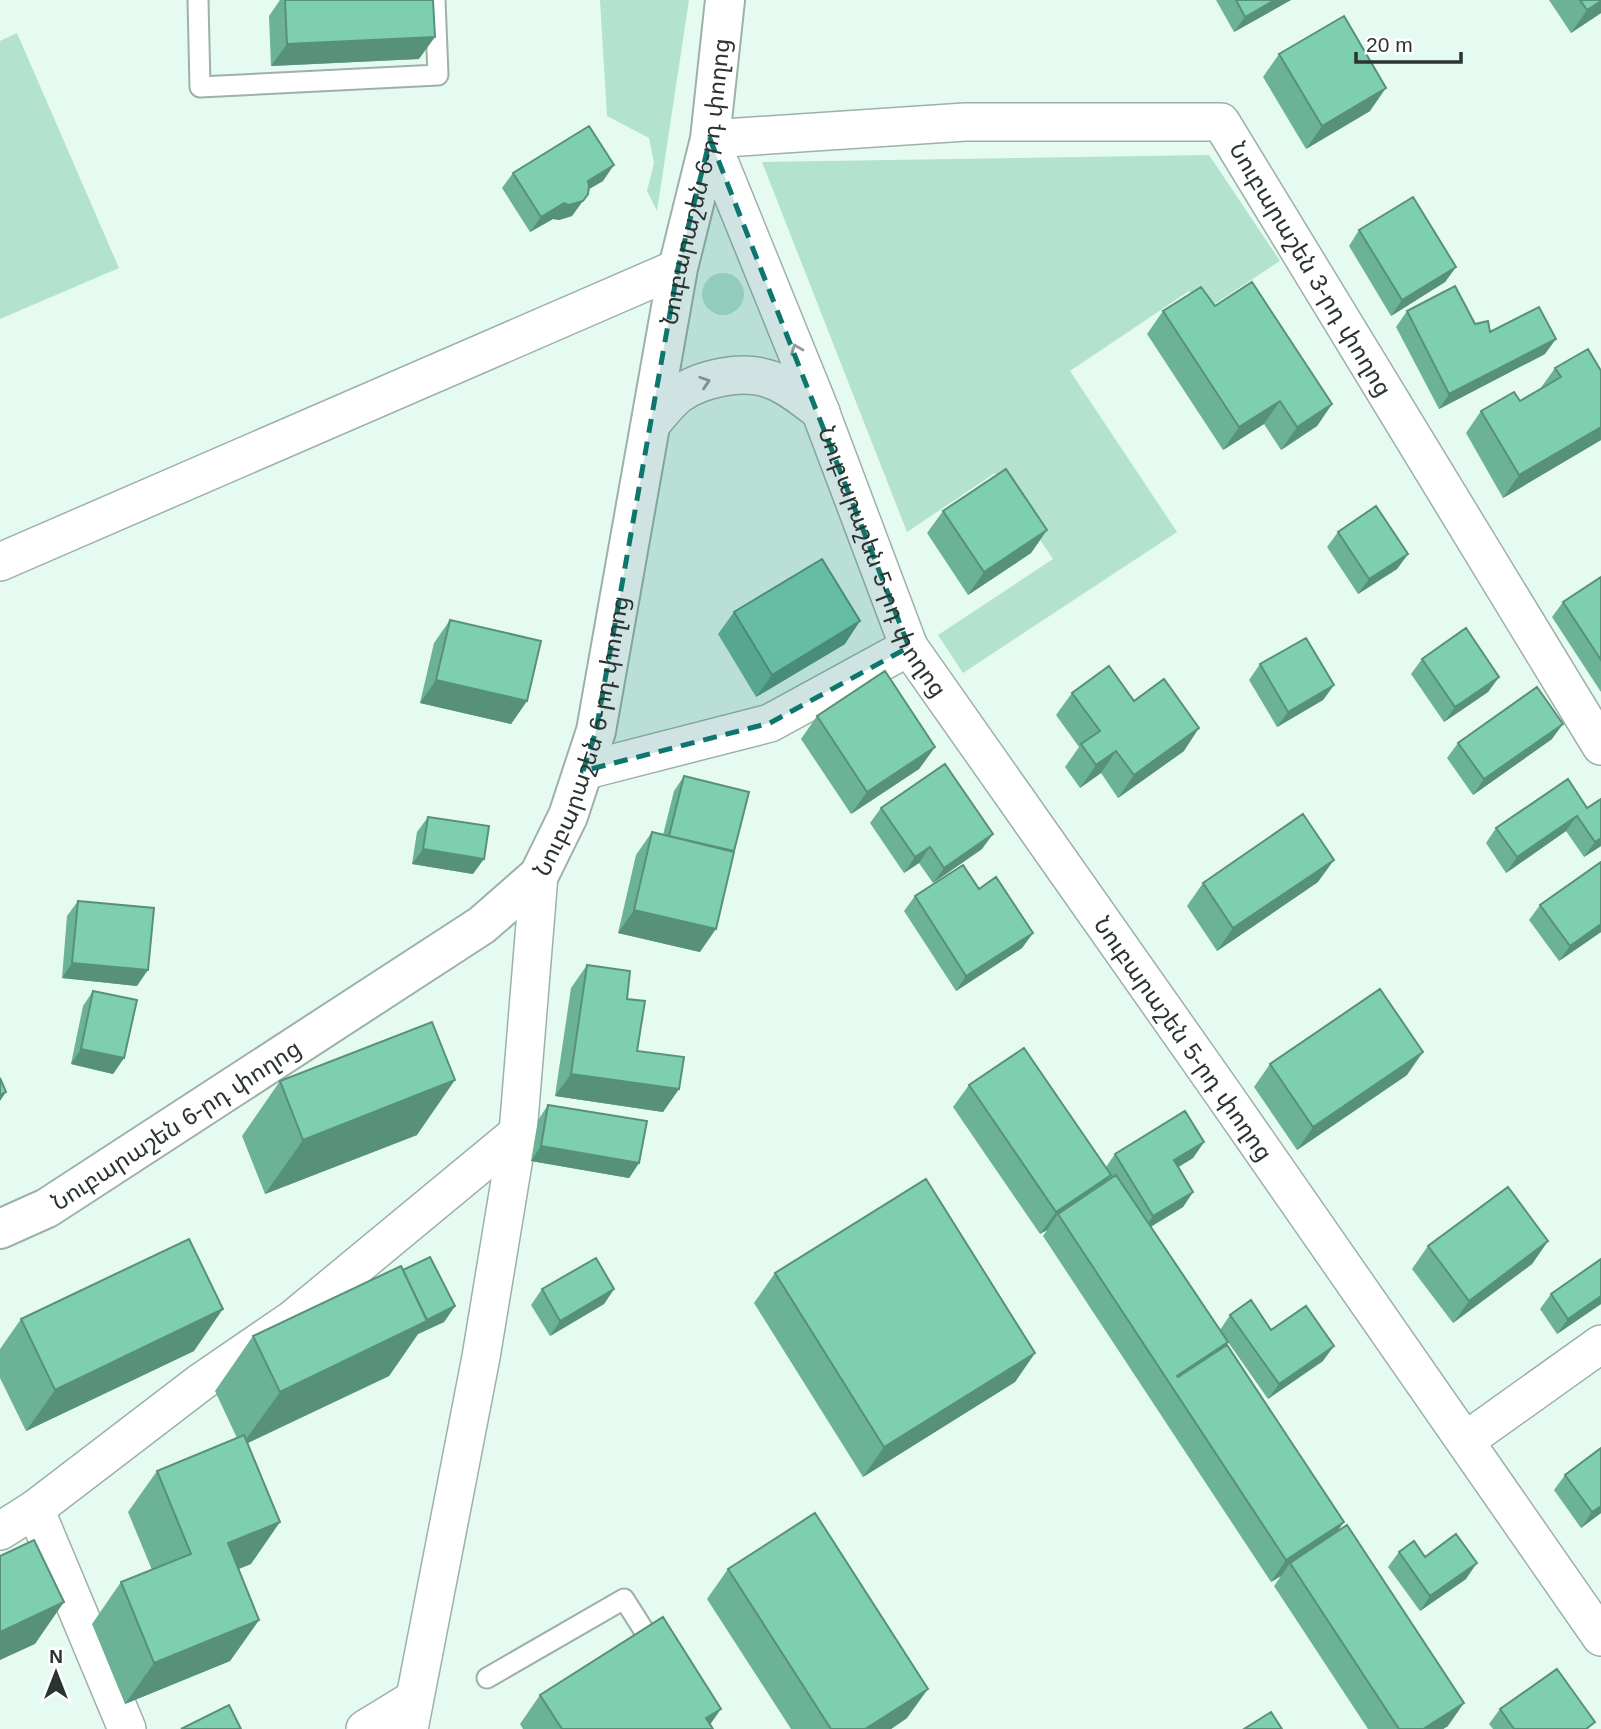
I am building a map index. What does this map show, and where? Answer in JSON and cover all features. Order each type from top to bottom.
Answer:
[{"type":"main road","name":"Նուբարաշեն 6-րդ փողոց","points":[[0,1229],[47,1208],[482,925],[539,876],[568,816],[596,731],[678,268],[710,139],[725,0]]},
{"type":"street","name":"Նուբարաշեն 3-րդ փողոց","points":[[710,139],[965,122],[1221,121],[1601,746]]},
{"type":"street","name":"Նուբարաշեն 5-րդ փողոց","points":[[710,139],[821,412],[909,647],[1222,1091],[1601,1637]]},
{"type":"street","points":[[0,562],[678,268]]},
{"type":"street","points":[[652,423],[678,395],[696,384],[742,374],[767,377],[790,388],[821,412]]},
{"type":"street","points":[[583,771],[770,723],[909,647]]},
{"type":"street","points":[[365,1729],[411,1714],[481,1357],[518,1133],[539,876]]},
{"type":"street","points":[[0,1531],[35,1509],[201,1382],[293,1319],[518,1133]]},
{"type":"street","points":[[1465,1441],[1601,1344]]},
{"type":"street","points":[[35,1509],[127,1729]]},
{"type":"lane","points":[[198,0],[200,87],[438,75],[435,0]]},
{"type":"lane","points":[[487,1678],[624,1599],[665,1664]]},
{"type":"highlighted area","points":[[710,139],[909,647],[770,723],[583,771],[596,731],[678,268]]},
{"type":"green space","points":[[600,0],[689,0],[657,211],[647,191],[654,163],[649,138],[607,116]]},
{"type":"green space","points":[[17,33],[119,268],[0,319],[0,41]]},
{"type":"green space","points":[[1209,155],[1280,261],[1204,311],[1189,291],[1070,371],[1177,532],[963,673],[938,635],[1053,559],[995,473],[907,532],[762,162]]},
{"type":"green space","points":[[723,273],[738,279],[744,294],[738,309],[723,315],[708,309],[702,294],[708,279]]},
{"type":"building","points":[[285,0],[433,0],[435,37],[287,44]]},
{"type":"building","points":[[1236,0],[1275,0],[1245,17]]},
{"type":"building","points":[[1580,0],[1601,0],[1601,1],[1587,10]]},
{"type":"building","points":[[1344,16],[1386,88],[1322,126],[1279,54]]},
{"type":"building","points":[[589,126],[614,165],[588,181],[588,194],[583,201],[569,205],[564,203],[541,217],[513,173]]},
{"type":"building","points":[[1413,197],[1456,267],[1402,300],[1359,230]]},
{"type":"building","points":[[1252,282],[1332,404],[1297,427],[1280,401],[1239,427],[1163,311],[1201,287],[1215,306]]},
{"type":"building","points":[[1455,286],[1475,324],[1488,321],[1490,332],[1539,307],[1556,339],[1449,394],[1407,311]]},
{"type":"building","points":[[1588,349],[1601,371],[1601,427],[1519,475],[1481,411],[1514,392],[1520,401],[1561,377],[1555,368]]},
{"type":"building","points":[[1006,469],[1047,530],[984,572],[943,511]]},
{"type":"building","points":[[1376,506],[1408,554],[1369,579],[1338,532]]},
{"type":"building","points":[[822,559],[860,621],[772,675],[734,612]]},
{"type":"building","points":[[1601,577],[1601,660],[1563,602]]},
{"type":"building","points":[[450,620],[541,641],[527,701],[436,680]]},
{"type":"building","points":[[1466,628],[1499,677],[1455,707],[1422,659]]},
{"type":"building","points":[[1306,638],[1334,685],[1288,712],[1260,664]]},
{"type":"building","points":[[1109,666],[1134,701],[1164,679],[1199,728],[1134,775],[1116,751],[1096,765],[1081,744],[1100,731],[1072,693]]},
{"type":"building","points":[[885,671],[935,747],[867,792],[817,716]]},
{"type":"building","points":[[1537,687],[1563,724],[1484,779],[1458,743]]},
{"type":"building","points":[[945,764],[993,834],[944,868],[930,847],[915,857],[881,808]]},
{"type":"building","points":[[684,776],[749,792],[734,851],[669,836]]},
{"type":"building","points":[[1568,779],[1587,808],[1601,799],[1601,838],[1595,842],[1577,816],[1517,857],[1496,828]]},
{"type":"building","points":[[1303,814],[1334,860],[1233,928],[1203,883]]},
{"type":"building","points":[[428,817],[489,826],[484,859],[423,849]]},
{"type":"building","points":[[652,832],[734,852],[716,929],[634,910]]},
{"type":"building","points":[[1601,862],[1601,924],[1570,946],[1540,905]]},
{"type":"building","points":[[963,865],[979,889],[996,877],[1033,933],[966,976],[915,896]]},
{"type":"building","points":[[78,901],[154,908],[148,970],[72,963]]},
{"type":"building","points":[[587,965],[630,971],[627,999],[645,1001],[637,1051],[684,1057],[679,1089],[571,1074]]},
{"type":"building","points":[[1380,989],[1423,1052],[1313,1127],[1270,1064]]},
{"type":"building","points":[[93,991],[137,1000],[124,1058],[81,1049]]},
{"type":"building","points":[[432,1022],[455,1080],[303,1140],[280,1081]]},
{"type":"building","points":[[1024,1048],[1111,1175],[1056,1212],[969,1085]]},
{"type":"building","points":[[0,1078],[6,1092],[0,1095]]},
{"type":"building","points":[[548,1105],[647,1121],[639,1163],[541,1146]]},
{"type":"building","points":[[1185,1111],[1204,1142],[1174,1160],[1193,1192],[1153,1216],[1115,1154]]},
{"type":"building","points":[[1116,1175],[1228,1342],[1177,1376],[1227,1345],[1344,1522],[1286,1560],[1058,1214]]},
{"type":"building","points":[[926,1179],[1035,1353],[884,1447],[775,1273]]},
{"type":"building","points":[[1508,1187],[1548,1241],[1469,1301],[1428,1246]]},
{"type":"building","points":[[189,1239],[223,1309],[55,1390],[21,1319]]},
{"type":"building","points":[[430,1257],[455,1306],[427,1320],[403,1270]]},
{"type":"building","points":[[596,1258],[614,1289],[560,1321],[542,1289]]},
{"type":"building","points":[[1601,1259],[1601,1296],[1568,1319],[1551,1294]]},
{"type":"building","points":[[401,1266],[427,1321],[280,1392],[253,1336]]},
{"type":"building","points":[[1251,1300],[1271,1330],[1306,1306],[1334,1346],[1279,1384],[1230,1315]]},
{"type":"building","points":[[244,1435],[280,1522],[228,1543],[259,1620],[154,1663],[121,1582],[191,1554],[157,1471]]},
{"type":"building","points":[[1601,1448],[1601,1506],[1592,1512],[1565,1475]]},
{"type":"building","points":[[815,1513],[928,1689],[865,1729],[831,1729],[728,1569]]},
{"type":"building","points":[[1347,1525],[1464,1703],[1423,1729],[1399,1729],[1290,1563]]},
{"type":"building","points":[[1456,1534],[1477,1563],[1430,1596],[1399,1552],[1414,1541],[1425,1557]]},
{"type":"building","points":[[34,1540],[64,1602],[0,1632],[0,1556]]},
{"type":"building","points":[[663,1617],[721,1709],[706,1718],[713,1729],[562,1729],[540,1695]]},
{"type":"building","points":[[1557,1669],[1595,1722],[1586,1729],[1514,1729],[1500,1709]]},
{"type":"building","points":[[229,1705],[241,1729],[181,1729]]},
{"type":"building","points":[[1271,1712],[1282,1729],[1244,1729]]}]
